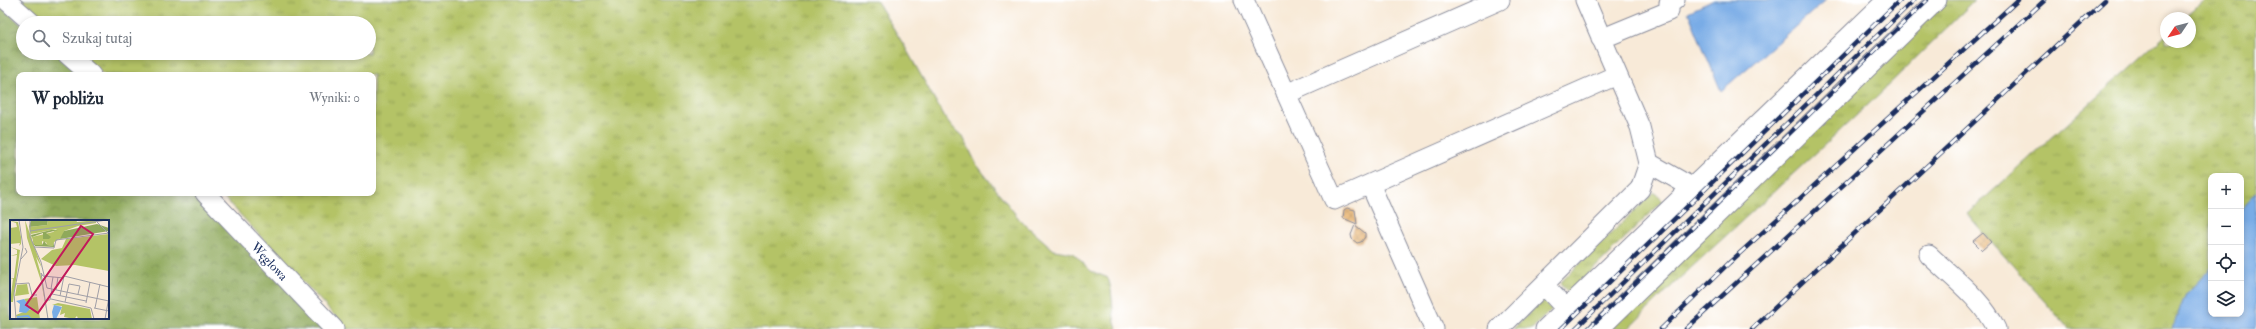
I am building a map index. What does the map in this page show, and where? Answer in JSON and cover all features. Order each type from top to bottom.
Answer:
[{"type":"street","points":[[6,0],[24,16]]},
{"type":"street","points":[[1244,0],[1334,200],[1618,75]]},
{"type":"street","points":[[1286,94],[1500,0]]},
{"type":"street","points":[[1499,329],[1640,189],[1648,163],[1640,127],[1584,0]]},
{"type":"street","points":[[1602,39],[1669,11],[1669,3],[1675,0]]},
{"type":"street","points":[[1545,329],[1887,0]]},
{"type":"street","points":[[1599,329],[1937,0]]},
{"type":"street","points":[[74,60],[87,72]]},
{"type":"street","points":[[1648,163],[1693,188]]},
{"type":"street","points":[[1370,184],[1434,329]]},
{"type":"street","name":"Węglowa","points":[[209,196],[334,329]]},
{"type":"street","points":[[1929,255],[1971,295],[1992,320],[1996,329]]},
{"type":"street","points":[[1544,285],[1566,309]]},
{"type":"green space","points":[[15,0],[876,0],[905,47],[945,118],[950,125],[962,135],[977,165],[1020,220],[1054,250],[1073,253],[1091,271],[1108,278],[1117,329],[347,329],[223,196],[376,196],[376,72],[100,72],[86,60],[376,60],[376,16],[33,16]]},
{"type":"green space","points":[[1945,0],[1975,0],[1870,103],[1680,278],[1628,329],[1606,329]]},
{"type":"green space","points":[[2204,0],[2256,0],[2256,193],[2244,207],[2244,173],[2208,173],[2208,271],[2186,294],[2172,329],[2069,329],[1967,214],[2160,40],[2160,48],[2196,48],[2196,12],[2191,12]]},
{"type":"green space","points":[[0,5],[16,20],[16,60],[63,60],[79,72],[16,72],[16,196],[202,196],[327,329],[0,329]]},
{"type":"green space","points":[[1654,192],[1663,201],[1569,293],[1560,283]]},
{"type":"green space","points":[[1543,300],[1552,309],[1532,329],[1513,329]]},
{"type":"water","points":[[1714,0],[1826,0],[1721,91],[1688,12]]},
{"type":"water","points":[[2256,193],[2256,329],[2172,329],[2186,294],[2208,271],[2208,317],[2244,317],[2244,207]]},
{"type":"building","points":[[1347,208],[1355,210],[1357,224],[1343,218],[1344,210]]},
{"type":"building","points":[[1355,225],[1365,233],[1365,237],[1361,242],[1357,243],[1352,239],[1351,235]]},
{"type":"building","points":[[1983,233],[1991,242],[1982,250],[1973,241]]},
{"type":"railway","points":[[1561,329],[1900,0]]},
{"type":"railway","points":[[1575,329],[1914,0]]},
{"type":"railway","points":[[1588,329],[1927,0]]},
{"type":"railway","points":[[1661,329],[1729,263],[2018,0]]},
{"type":"railway","points":[[1686,329],[2045,0]]},
{"type":"railway","points":[[1752,329],[2105,0]]}]
